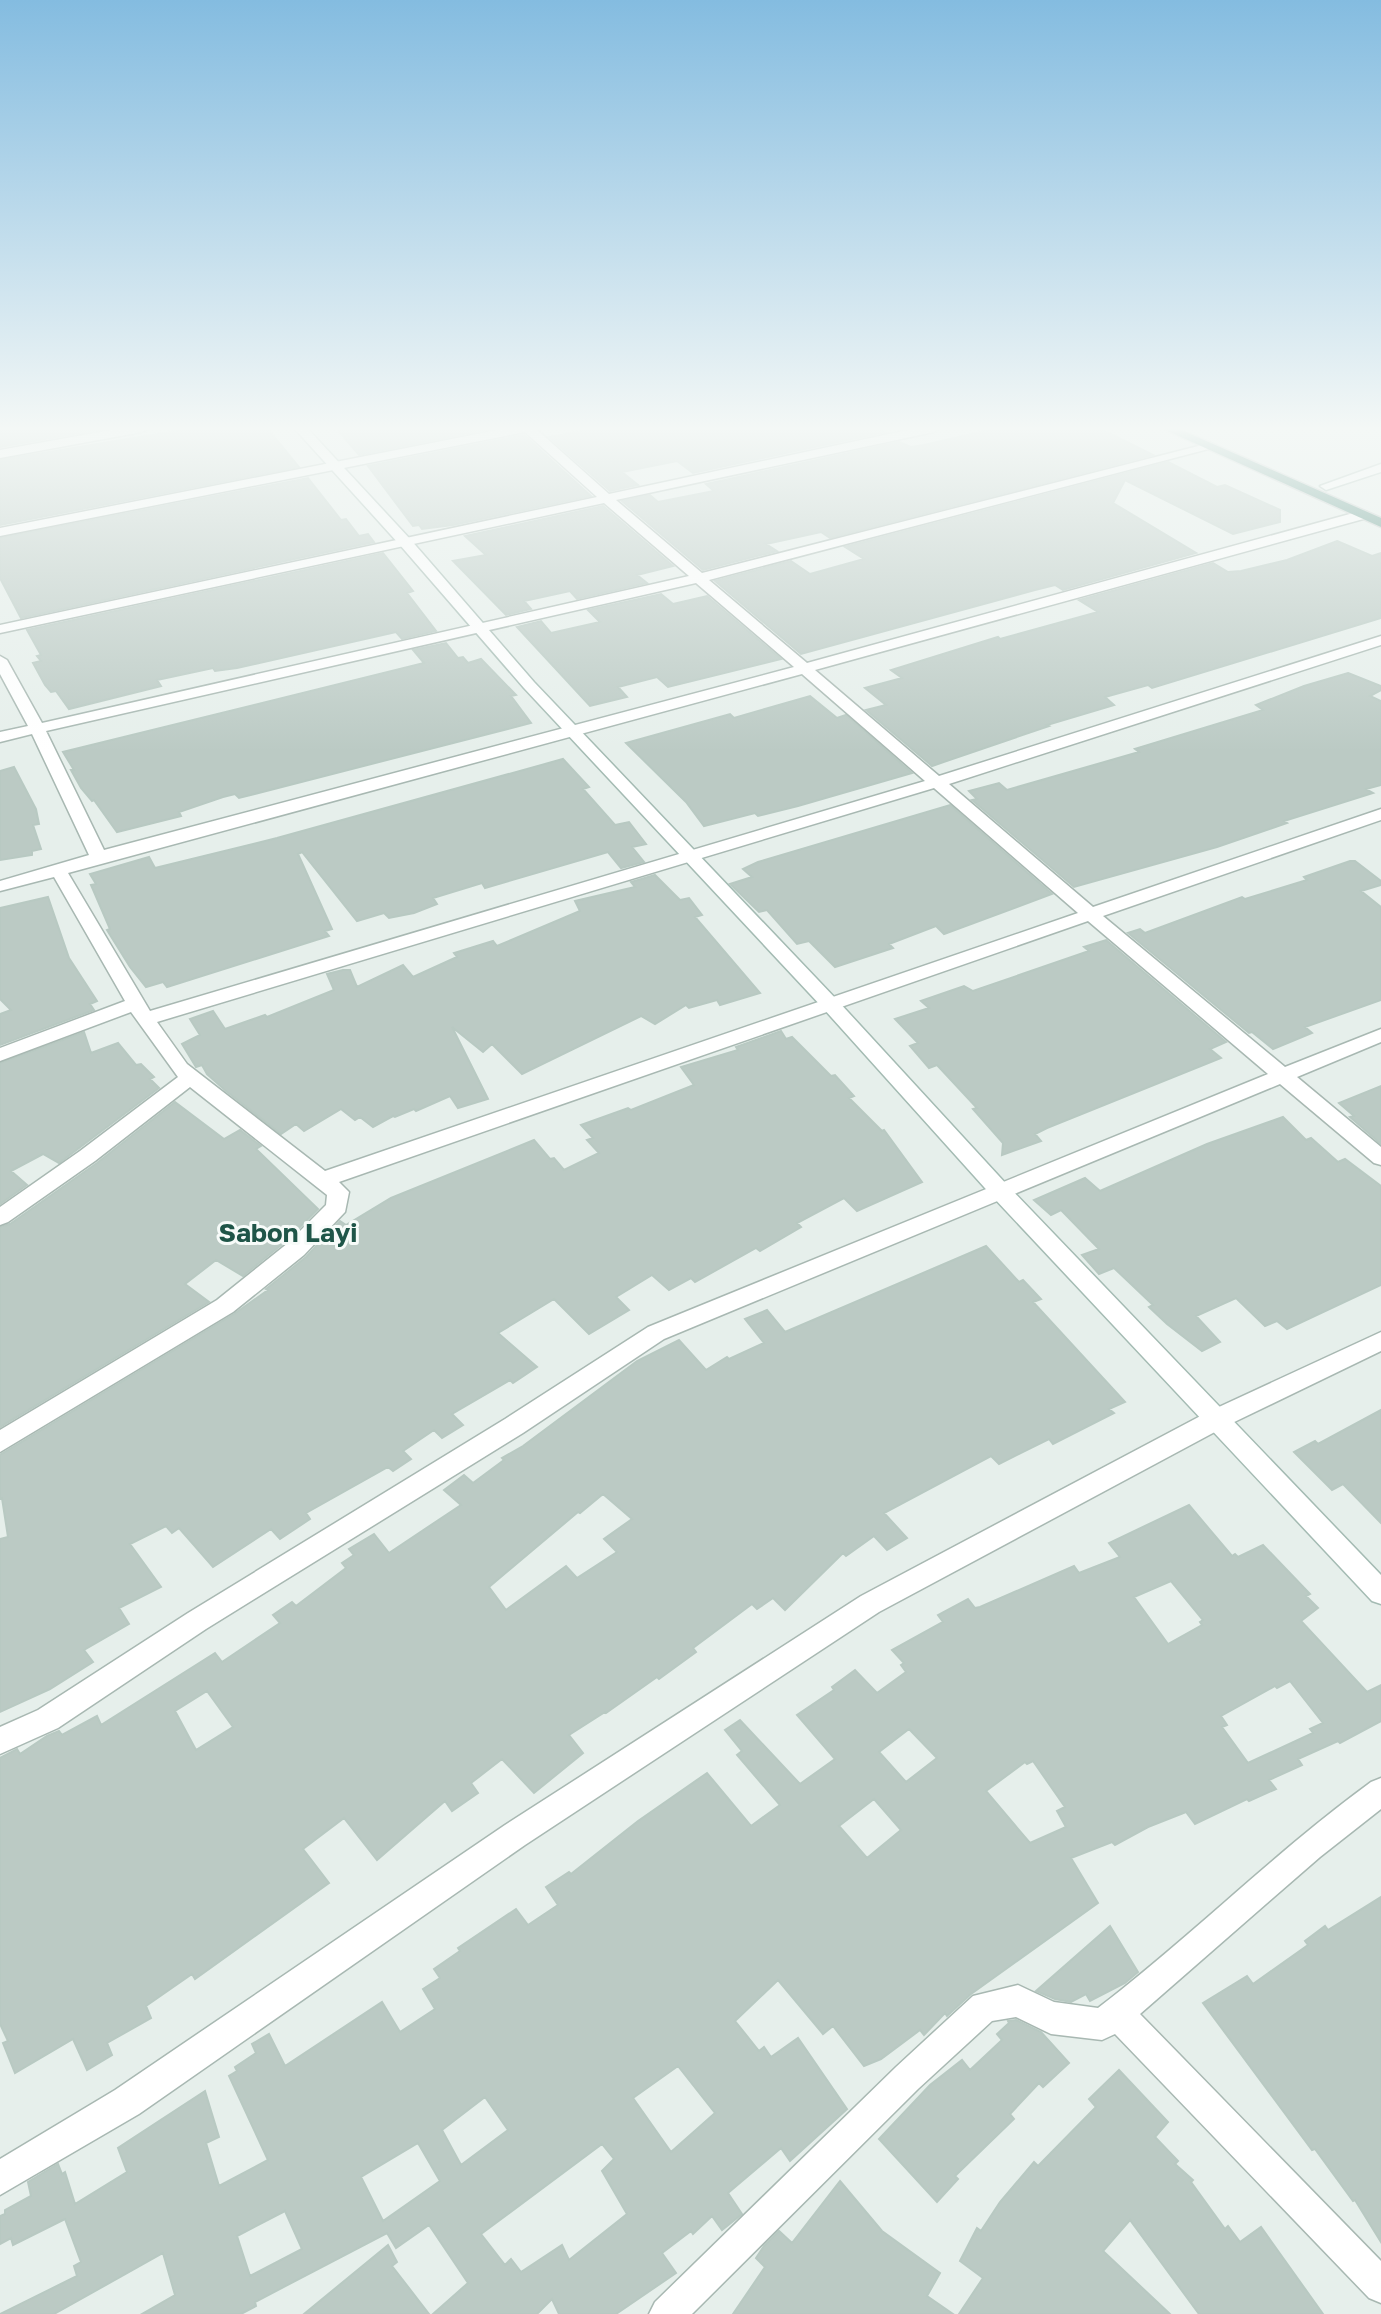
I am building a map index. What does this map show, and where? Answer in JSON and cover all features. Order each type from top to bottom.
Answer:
[{"type":"street","points":[[399,536],[573,732],[830,1004],[1001,1192],[1381,1593]]},
{"type":"street","points":[[0,629],[432,536]]},
{"type":"street","points":[[650,536],[1090,914],[1381,1158]]},
{"type":"street","points":[[0,737],[480,630],[699,579],[866,536]]},
{"type":"street","points":[[0,886],[573,732],[1282,536]]},
{"type":"street","points":[[0,1055],[141,1011],[691,856],[938,782],[1381,640]]},
{"type":"street","points":[[0,660],[100,857]]},
{"type":"street","points":[[322,1180],[1381,814]]},
{"type":"street","points":[[0,1442],[225,1306],[296,1249],[337,1208],[338,1192],[180,1069],[141,1011],[58,870]]},
{"type":"street","points":[[0,1741],[48,1719],[197,1621],[514,1426],[656,1333],[1381,1035]]},
{"type":"street","points":[[0,1217],[120,1132],[155,1101],[190,1079]]},
{"type":"street","points":[[0,2178],[127,2102],[515,1835],[870,1604],[1217,1419],[1381,1341]]},
{"type":"street","points":[[667,2314],[887,2098],[984,2007],[1018,2001],[1051,2018],[1102,2024],[1197,1948],[1345,1816],[1381,1791]]},
{"type":"street","points":[[1117,2013],[1381,2286]]},
{"type":"building","points":[[369,536],[374,542],[21,618],[0,578],[0,538]]},
{"type":"building","points":[[465,536],[638,536],[673,566],[637,575],[647,583],[577,599],[570,591],[524,601],[531,609],[506,615],[453,561],[486,555]]},
{"type":"building","points":[[663,536],[803,536],[766,544],[777,551],[703,570]]},
{"type":"building","points":[[887,536],[1168,536],[1196,553],[1063,590],[1055,585],[1035,590],[801,654],[715,581],[791,561],[810,574],[864,559],[845,547]]},
{"type":"building","points":[[1337,541],[1372,556],[1381,553],[1381,618],[1152,688],[1148,685],[1105,697],[1114,705],[1047,725],[1049,726],[932,766],[866,710],[886,705],[865,688],[902,678],[891,670],[998,637],[1000,639],[1098,612],[1079,600],[1213,563],[1228,572],[1241,571],[1287,560]]},
{"type":"building","points":[[383,553],[413,591],[407,593],[436,631],[402,639],[396,632],[237,668],[215,671],[213,668],[157,680],[161,686],[69,709],[56,691],[51,692],[45,685],[33,663],[41,661],[37,656],[41,655],[27,630]]},
{"type":"building","points":[[661,594],[673,604],[707,596],[781,659],[668,687],[657,677],[618,687],[627,697],[590,706],[517,627],[541,621],[551,633],[600,622],[588,610]]},
{"type":"building","points":[[446,643],[458,658],[463,657],[468,663],[481,659],[516,695],[511,696],[531,723],[239,798],[235,794],[223,797],[179,812],[181,816],[117,832],[94,800],[81,788],[63,752],[424,663],[413,650]]},
{"type":"building","points":[[1348,673],[1381,686],[1381,690],[1370,696],[1381,701],[1381,785],[1366,789],[1373,793],[1284,821],[1287,823],[1217,847],[1074,887],[972,800],[977,799],[969,791],[999,783],[1007,790],[1139,752],[1135,749],[1263,710],[1256,705],[1304,686]]},
{"type":"building","points":[[810,696],[837,718],[846,715],[912,773],[798,806],[758,816],[755,813],[704,826],[686,802],[626,743],[730,714],[734,718]]},
{"type":"building","points":[[563,759],[589,787],[583,789],[615,825],[629,822],[646,844],[632,847],[644,862],[621,868],[608,852],[485,888],[482,883],[433,898],[437,904],[414,913],[389,918],[384,913],[357,921],[302,852],[298,854],[332,929],[325,931],[329,936],[167,987],[163,982],[146,987],[130,967],[107,930],[110,929],[91,885],[96,884],[90,874],[149,857],[155,868],[277,838]]},
{"type":"building","points":[[14,767],[36,809],[39,824],[33,825],[41,849],[32,851],[32,855],[0,860],[0,771]]},
{"type":"building","points":[[950,805],[1052,894],[944,934],[936,926],[889,944],[893,948],[835,967],[809,941],[797,944],[767,910],[759,912],[730,884],[752,877],[743,869],[758,862]]},
{"type":"building","points":[[1355,861],[1381,881],[1381,885],[1361,891],[1381,907],[1381,1000],[1305,1027],[1312,1033],[1273,1049],[1252,1032],[1249,1033],[1128,933],[1140,929],[1145,933],[1242,897],[1245,899],[1307,880],[1304,877]]},
{"type":"building","points":[[655,875],[680,900],[689,898],[702,915],[695,917],[760,993],[720,1005],[717,1000],[689,1008],[686,1005],[655,1024],[641,1016],[522,1074],[492,1044],[483,1052],[452,1027],[488,1099],[458,1108],[450,1096],[416,1111],[414,1109],[393,1116],[373,1127],[360,1117],[355,1120],[341,1109],[304,1131],[296,1124],[281,1134],[226,1091],[207,1074],[202,1065],[196,1067],[182,1044],[200,1035],[190,1019],[213,1011],[225,1029],[265,1015],[267,1017],[334,990],[327,974],[343,970],[350,970],[357,987],[403,965],[413,977],[457,957],[454,953],[493,941],[497,946],[580,911],[575,901],[635,887],[631,882]]},
{"type":"building","points":[[48,897],[69,958],[97,1001],[90,1004],[94,1010],[0,1045],[0,1014],[11,1010],[0,999],[0,908]]},
{"type":"building","points":[[1106,940],[1226,1042],[1210,1049],[1221,1058],[1047,1128],[1035,1134],[1041,1141],[1002,1155],[1003,1143],[973,1109],[977,1108],[937,1065],[929,1068],[910,1046],[918,1043],[895,1019],[929,1008],[921,1001],[964,986],[973,991],[1089,951],[1084,947]]},
{"type":"building","points":[[781,1031],[786,1039],[792,1037],[831,1076],[835,1075],[854,1096],[849,1098],[884,1130],[922,1182],[857,1211],[844,1198],[797,1223],[801,1227],[760,1251],[756,1248],[695,1282],[691,1278],[669,1290],[652,1275],[616,1297],[629,1310],[589,1334],[554,1299],[498,1333],[537,1367],[513,1383],[510,1380],[452,1414],[463,1425],[442,1438],[434,1430],[403,1451],[411,1459],[393,1471],[388,1467],[306,1513],[310,1519],[280,1539],[271,1529],[213,1567],[179,1528],[172,1533],[166,1526],[130,1544],[161,1587],[119,1608],[129,1624],[84,1650],[93,1662],[50,1689],[0,1712],[0,1539],[8,1537],[2,1498],[0,1499],[0,1455],[234,1314],[268,1290],[266,1289],[306,1257],[340,1221],[346,1225],[391,1198],[534,1140],[550,1159],[554,1158],[564,1170],[599,1153],[587,1140],[593,1138],[581,1125],[628,1108],[631,1110],[694,1085],[681,1067],[738,1050],[736,1047]]},
{"type":"building","points":[[84,1032],[91,1053],[118,1043],[136,1065],[141,1064],[154,1077],[150,1079],[159,1088],[59,1163],[43,1154],[11,1171],[27,1185],[0,1204],[0,1063]]},
{"type":"building","points":[[1381,1086],[1381,1144],[1350,1117],[1354,1116],[1339,1103]]},
{"type":"building","points":[[175,1102],[224,1139],[240,1130],[261,1146],[256,1149],[318,1209],[286,1241],[243,1276],[216,1260],[185,1284],[209,1302],[0,1427],[0,1227],[10,1224],[97,1163]]},
{"type":"building","points":[[1283,1117],[1306,1140],[1311,1138],[1338,1162],[1345,1159],[1381,1186],[1381,1285],[1287,1329],[1277,1321],[1265,1326],[1236,1298],[1196,1316],[1220,1342],[1202,1351],[1167,1324],[1149,1307],[1153,1305],[1114,1268],[1099,1274],[1082,1255],[1099,1249],[1061,1210],[1051,1215],[1034,1200],[1085,1178],[1100,1191],[1207,1144]]},
{"type":"building","points":[[986,1246],[1019,1282],[1023,1280],[1041,1299],[1033,1302],[1125,1402],[1109,1409],[1114,1413],[1053,1444],[1049,1439],[999,1464],[991,1456],[884,1513],[907,1538],[887,1550],[874,1536],[846,1556],[843,1553],[785,1610],[773,1598],[757,1609],[752,1604],[693,1648],[696,1652],[659,1679],[657,1677],[569,1735],[583,1753],[534,1793],[502,1759],[471,1783],[478,1793],[452,1811],[445,1801],[377,1860],[344,1818],[303,1849],[329,1883],[195,1979],[192,1974],[146,2006],[151,2018],[107,2043],[112,2055],[87,2070],[73,2039],[15,2073],[3,2043],[8,2041],[0,2024],[0,1758],[17,1749],[20,1754],[47,1736],[59,1731],[62,1735],[97,1716],[101,1725],[215,1653],[222,1662],[280,1623],[273,1615],[292,1602],[296,1606],[346,1568],[342,1563],[354,1555],[349,1549],[374,1534],[389,1553],[461,1505],[444,1490],[464,1475],[473,1483],[504,1460],[502,1458],[523,1446],[637,1361],[679,1340],[706,1370],[727,1357],[729,1359],[764,1343],[745,1319],[767,1310],[785,1332]],"holes":[[[603,1494],[632,1519],[604,1539],[617,1552],[577,1578],[566,1566],[506,1610],[489,1587]],[[207,1691],[233,1727],[196,1750],[175,1711]]]},
{"type":"building","points":[[1381,1410],[1381,1523],[1343,1484],[1332,1490],[1294,1452],[1315,1441],[1318,1444]]},
{"type":"building","points":[[1189,1505],[1232,1556],[1235,1554],[1238,1557],[1263,1545],[1310,1594],[1306,1596],[1318,1608],[1301,1621],[1367,1692],[1381,1685],[1381,1721],[1340,1743],[1338,1741],[1298,1759],[1302,1765],[1269,1780],[1276,1789],[1249,1801],[1247,1799],[1195,1824],[1186,1812],[1148,1827],[1115,1845],[1112,1842],[1071,1858],[1098,1903],[971,1994],[947,2016],[945,2013],[924,2035],[920,2030],[881,2059],[864,2066],[833,2026],[823,2034],[778,1980],[735,2021],[759,2051],[764,2047],[771,2057],[798,2038],[847,2109],[790,2161],[781,2148],[728,2193],[742,2214],[722,2230],[712,2216],[693,2234],[691,2231],[662,2253],[676,2273],[616,2314],[559,2314],[552,2299],[537,2314],[433,2314],[468,2283],[429,2225],[396,2248],[387,2233],[255,2302],[256,2306],[241,2314],[142,2314],[175,2295],[163,2253],[54,2314],[0,2314],[77,2276],[74,2266],[81,2262],[65,2219],[13,2245],[11,2238],[0,2244],[0,2216],[5,2214],[5,2210],[31,2196],[28,2182],[58,2164],[62,2174],[65,2172],[75,2204],[127,2172],[118,2148],[205,2091],[219,2137],[206,2143],[219,2186],[268,2160],[229,2076],[237,2071],[235,2067],[256,2053],[252,2044],[269,2034],[285,2066],[382,2002],[400,2032],[435,2009],[423,1989],[440,1978],[434,1969],[460,1951],[458,1948],[516,1909],[528,1925],[558,1905],[546,1887],[569,1872],[571,1874],[638,1821],[707,1773],[751,1826],[780,1805],[737,1755],[742,1751],[725,1730],[740,1720],[800,1784],[835,1759],[797,1715],[834,1690],[832,1687],[855,1670],[877,1693],[906,1672],[901,1665],[904,1663],[892,1650],[943,1622],[938,1615],[968,1599],[975,1608],[980,1607],[1074,1566],[1079,1573],[1120,1557],[1109,1543]],"holes":[[[1171,1581],[1203,1620],[1200,1622],[1202,1625],[1168,1644],[1134,1597]],[[1290,1681],[1323,1723],[1310,1729],[1313,1733],[1248,1763],[1222,1727],[1227,1725],[1221,1716],[1275,1686],[1277,1688]],[[909,1729],[937,1758],[906,1782],[879,1752]],[[1033,1761],[1065,1807],[1057,1811],[1066,1827],[1030,1843],[986,1791],[1025,1762],[1027,1764]],[[874,1799],[901,1830],[867,1858],[839,1826]],[[678,2066],[715,2113],[671,2152],[633,2098]],[[485,2097],[508,2130],[461,2165],[442,2130]],[[418,2143],[440,2181],[383,2221],[361,2177]],[[602,2144],[614,2159],[602,2171],[627,2214],[569,2260],[562,2245],[521,2272],[511,2259],[505,2265],[481,2234]],[[285,2211],[302,2249],[250,2276],[237,2236]]]},
{"type":"building","points":[[1381,1897],[1381,2242],[1355,2200],[1353,2201],[1315,2149],[1312,2150],[1203,2003],[1247,1976],[1253,1984],[1308,1945],[1305,1941],[1325,1926],[1328,1930]]},
{"type":"building","points":[[1110,1926],[1138,1972],[1125,1983],[1090,2001],[1086,1994],[1071,2002],[1036,1991]]},
{"type":"building","points":[[1016,2020],[1041,2032],[1069,2063],[1043,2087],[1039,2083],[1010,2114],[1014,2119],[955,2176],[958,2179],[937,2202],[879,2139],[930,2085],[962,2060],[970,2070],[1002,2040],[997,2034],[1008,2021]]},
{"type":"building","points":[[1119,2070],[1168,2122],[1155,2137],[1178,2161],[1175,2164],[1193,2180],[1191,2182],[1225,2229],[1228,2226],[1240,2242],[1261,2227],[1323,2314],[1199,2314],[1130,2220],[1103,2251],[1170,2314],[959,2314],[983,2278],[960,2261],[977,2228],[981,2231],[1000,2202],[1034,2162],[1038,2166],[1096,2107],[1089,2099]]},
{"type":"building","points":[[840,2181],[882,2231],[940,2273],[927,2296],[953,2314],[733,2314],[765,2267],[756,2258],[764,2246],[779,2231],[792,2243]]},
{"type":"building","points":[[388,2245],[397,2262],[392,2266],[429,2314],[304,2314]]},
{"type":"district","name":"Sabon Layi","points":[[288,1232]]}]
